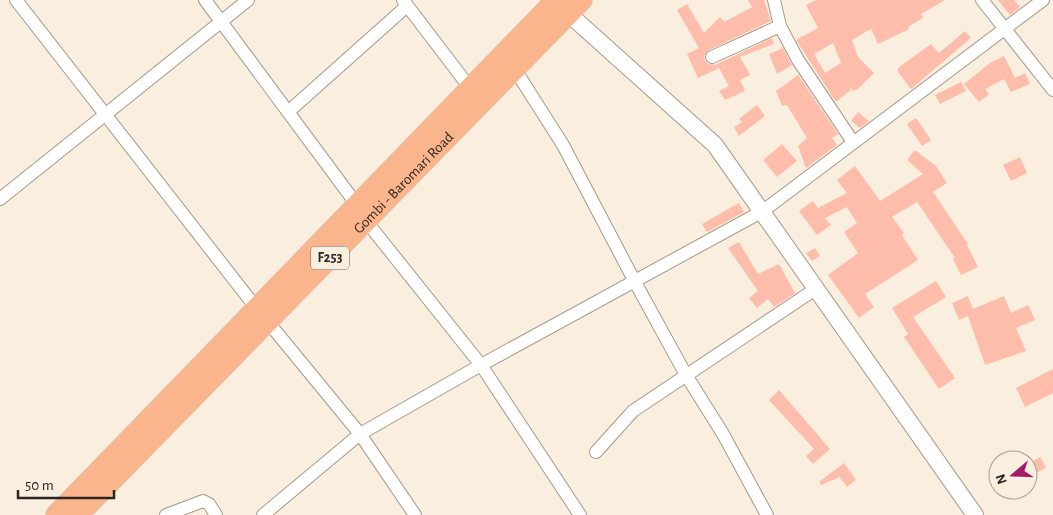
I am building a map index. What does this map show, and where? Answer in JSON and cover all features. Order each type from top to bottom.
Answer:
[{"type":"main road","name":"Gombi - Baromari Road","points":[[78,515],[262,316],[362,213],[514,68],[563,3]]},
{"type":"main road","name":"Gombi - Baromari Road","points":[[362,213],[470,88],[563,3]]},
{"type":"main road","name":"Gombi - Baromari Road","points":[[56,515],[262,316]]},
{"type":"street","points":[[16,0],[262,316],[360,434],[415,515]]},
{"type":"street","points":[[205,0],[362,213],[480,365],[580,515]]},
{"type":"street","points":[[0,199],[248,0]]},
{"type":"street","points":[[774,0],[780,26],[808,78],[853,142]]},
{"type":"street","points":[[982,0],[1006,28],[1053,90]]},
{"type":"street","points":[[263,515],[360,434],[480,365],[763,211],[1043,0]]},
{"type":"street","points":[[288,112],[405,3],[470,88]]},
{"type":"street","points":[[563,3],[715,145],[975,515]]},
{"type":"street","points":[[712,57],[780,26]]},
{"type":"street","points":[[514,68],[563,145],[686,375],[723,434],[767,515]]},
{"type":"street","points":[[596,452],[633,411],[817,288]]},
{"type":"street","points":[[166,515],[203,501],[209,504],[216,515]]},
{"type":"building","points":[[748,0],[764,0],[771,21],[709,50],[704,56],[705,61],[708,64],[715,65],[772,38],[774,44],[740,57],[750,75],[740,80],[745,91],[725,100],[719,91],[729,86],[719,68],[698,78],[687,54],[699,48],[677,10],[687,4],[704,33],[720,17],[724,22],[752,7]]},
{"type":"building","points":[[816,0],[945,0],[921,14],[923,18],[908,27],[909,29],[878,44],[871,29],[852,40],[858,57],[874,73],[858,89],[853,91],[852,89],[836,102],[796,40],[818,28],[806,5]],"holes":[[[833,43],[841,63],[825,73],[814,54]]]},
{"type":"building","points":[[998,0],[1014,0],[1020,7],[1010,15]]},
{"type":"building","points":[[965,31],[971,38],[911,89],[898,72],[898,68],[931,44],[939,53]]},
{"type":"building","points":[[783,48],[792,65],[777,74],[769,54]]},
{"type":"building","points":[[1004,56],[1015,78],[1025,73],[1030,84],[1011,92],[1004,79],[985,89],[989,94],[979,102],[964,84],[990,63]]},
{"type":"building","points":[[798,75],[838,134],[832,138],[837,145],[806,168],[798,146],[807,138],[787,105],[782,106],[776,91]]},
{"type":"building","points":[[961,82],[966,91],[940,104],[935,95]]},
{"type":"building","points":[[757,105],[765,116],[739,136],[734,127],[742,122],[739,119]]},
{"type":"building","points":[[858,112],[869,121],[860,128],[851,121]]},
{"type":"building","points":[[916,118],[931,140],[922,146],[907,124]]},
{"type":"building","points":[[782,144],[797,161],[777,177],[763,160]]},
{"type":"building","points":[[915,150],[936,166],[947,183],[933,192],[968,244],[978,267],[961,275],[953,259],[955,258],[917,202],[892,217],[904,233],[902,235],[918,260],[865,294],[874,307],[859,318],[828,275],[858,253],[844,232],[857,223],[847,207],[825,218],[831,225],[817,235],[799,211],[813,201],[818,208],[847,193],[837,180],[855,166],[880,201],[923,174],[907,160]]},
{"type":"building","points":[[1020,157],[1027,173],[1011,181],[1003,165]]},
{"type":"building","points":[[739,203],[744,212],[707,232],[702,224]]},
{"type":"building","points":[[739,242],[758,274],[779,264],[795,293],[774,307],[768,299],[757,308],[749,298],[758,291],[728,248]]},
{"type":"building","points":[[815,248],[820,256],[812,261],[806,253]]},
{"type":"building","points":[[936,281],[946,297],[913,317],[955,378],[939,389],[904,337],[908,334],[892,308]]},
{"type":"building","points":[[968,296],[973,309],[1004,296],[1011,313],[1028,305],[1035,320],[1016,328],[1026,351],[985,365],[968,316],[959,320],[952,303]]},
{"type":"building","points":[[1053,369],[1053,393],[1025,407],[1016,388]]},
{"type":"building","points":[[779,390],[830,449],[813,464],[806,456],[814,449],[769,400]]},
{"type":"building","points":[[1040,457],[1046,468],[1038,472],[1038,458]]},
{"type":"building","points":[[844,463],[856,480],[847,487],[840,477],[821,485],[819,482]]}]
